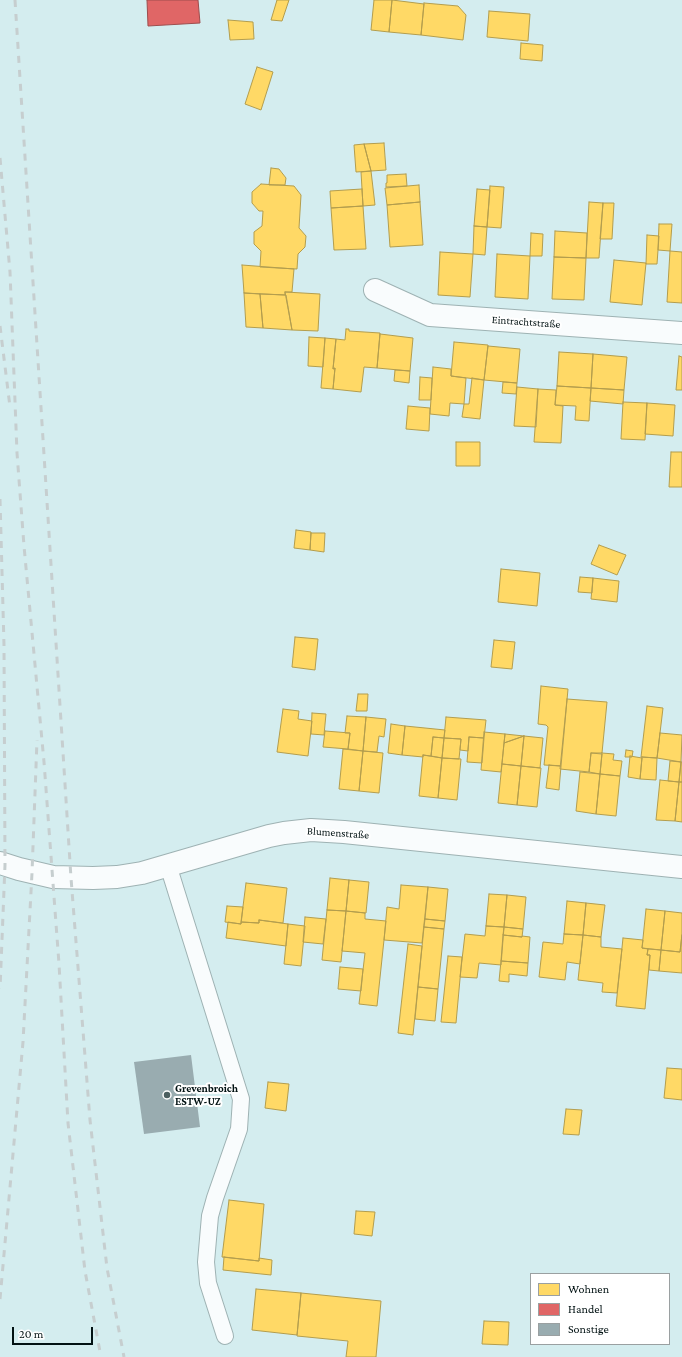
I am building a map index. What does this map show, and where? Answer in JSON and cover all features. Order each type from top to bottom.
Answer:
[{"type":"street","name":"Eintrachtstraße","points":[[374,290],[430,315],[682,333]]},
{"type":"street","name":"Blumenstraße","points":[[0,863],[42,875],[70,878],[117,877],[142,873],[269,836],[311,830],[344,832],[682,867]]},
{"type":"lane","points":[[168,865],[241,1099],[239,1129],[210,1216],[206,1262],[208,1283],[225,1336]]},
{"type":"building: Wohnen","points":[[277,0],[289,0],[282,21],[271,20]]},
{"type":"building: Wohnen","points":[[374,0],[392,0],[389,32],[371,30]]},
{"type":"building: Wohnen","points":[[392,0],[424,4],[421,35],[389,32]]},
{"type":"building: Wohnen","points":[[424,3],[458,6],[466,15],[463,40],[421,35]]},
{"type":"building: Wohnen","points":[[489,11],[530,14],[528,41],[487,37]]},
{"type":"building: Wohnen","points":[[228,20],[253,22],[254,39],[230,40]]},
{"type":"building: Wohnen","points":[[521,43],[543,45],[542,61],[520,59]]},
{"type":"building: Wohnen","points":[[257,67],[273,72],[261,110],[245,104]]},
{"type":"building: Wohnen","points":[[384,143],[386,170],[371,171],[364,144]]},
{"type":"building: Wohnen","points":[[364,144],[371,171],[356,172],[354,145]]},
{"type":"building: Wohnen","points":[[271,168],[279,169],[286,178],[285,185],[269,185]]},
{"type":"building: Wohnen","points":[[371,171],[375,205],[363,206],[361,172]]},
{"type":"building: Wohnen","points":[[406,174],[407,186],[386,187],[387,175]]},
{"type":"building: Wohnen","points":[[261,184],[294,186],[301,195],[299,228],[306,236],[305,247],[298,254],[297,269],[260,267],[261,251],[254,244],[254,232],[262,226],[263,211],[259,211],[252,203],[252,192]]},
{"type":"building: Wohnen","points":[[419,185],[420,202],[387,205],[385,188]]},
{"type":"building: Wohnen","points":[[490,186],[504,187],[501,228],[487,227]]},
{"type":"building: Wohnen","points":[[362,189],[363,206],[331,208],[330,191]]},
{"type":"building: Wohnen","points":[[477,189],[490,190],[487,227],[474,226]]},
{"type":"building: Wohnen","points":[[420,202],[423,245],[390,247],[387,205]]},
{"type":"building: Wohnen","points":[[589,202],[603,203],[599,258],[586,258]]},
{"type":"building: Wohnen","points":[[603,203],[614,203],[612,239],[600,239]]},
{"type":"building: Wohnen","points":[[363,206],[366,249],[334,250],[331,208]]},
{"type":"building: Wohnen","points":[[659,224],[672,224],[670,251],[658,250]]},
{"type":"building: Wohnen","points":[[474,226],[487,227],[485,255],[473,254]]},
{"type":"building: Wohnen","points":[[555,231],[587,233],[586,258],[554,257]]},
{"type":"building: Wohnen","points":[[531,233],[543,234],[542,256],[530,256]]},
{"type":"building: Wohnen","points":[[647,235],[659,236],[657,264],[646,264]]},
{"type":"building: Wohnen","points":[[670,251],[682,252],[682,303],[667,302]]},
{"type":"building: Wohnen","points":[[440,252],[473,254],[470,297],[438,295]]},
{"type":"building: Wohnen","points":[[497,254],[530,256],[528,299],[495,297]]},
{"type":"building: Wohnen","points":[[554,257],[586,258],[584,300],[552,299]]},
{"type":"building: Wohnen","points":[[614,260],[646,263],[642,305],[610,302]]},
{"type":"building: Wohnen","points":[[242,265],[294,269],[292,292],[285,292],[285,295],[244,293]]},
{"type":"building: Wohnen","points":[[285,292],[320,294],[318,331],[292,330]]},
{"type":"building: Wohnen","points":[[244,293],[260,294],[263,328],[246,327]]},
{"type":"building: Wohnen","points":[[260,294],[286,295],[292,330],[263,328]]},
{"type":"building: Wohnen","points":[[346,329],[349,329],[349,331],[380,333],[377,368],[364,367],[361,392],[333,389],[336,339],[345,340]]},
{"type":"building: Wohnen","points":[[380,334],[413,338],[410,371],[377,368]]},
{"type":"building: Wohnen","points":[[309,337],[325,338],[323,367],[308,366]]},
{"type":"building: Wohnen","points":[[325,338],[336,339],[333,389],[321,388]]},
{"type":"building: Wohnen","points":[[454,342],[488,345],[484,380],[451,376]]},
{"type":"building: Wohnen","points":[[488,346],[520,349],[517,383],[484,380]]},
{"type":"building: Wohnen","points":[[559,352],[593,354],[591,388],[557,386]]},
{"type":"building: Wohnen","points":[[593,354],[627,357],[624,390],[591,388]]},
{"type":"building: Wohnen","points":[[679,356],[682,357],[682,390],[676,390]]},
{"type":"building: Wohnen","points":[[433,367],[451,369],[451,376],[466,378],[464,404],[450,403],[449,416],[430,414]]},
{"type":"building: Wohnen","points":[[395,370],[410,371],[409,383],[394,381]]},
{"type":"building: Wohnen","points":[[420,377],[432,378],[431,400],[419,400]]},
{"type":"building: Wohnen","points":[[472,378],[484,380],[480,419],[462,417],[464,404],[469,404]]},
{"type":"building: Wohnen","points":[[503,382],[517,383],[516,394],[502,393]]},
{"type":"building: Wohnen","points":[[557,386],[591,388],[589,421],[575,420],[576,406],[555,405]]},
{"type":"building: Wohnen","points":[[517,387],[538,389],[536,427],[514,426]]},
{"type":"building: Wohnen","points":[[591,388],[624,390],[623,404],[590,401]]},
{"type":"building: Wohnen","points":[[538,389],[556,390],[555,405],[563,406],[561,443],[534,442]]},
{"type":"building: Wohnen","points":[[623,402],[647,403],[645,440],[621,439]]},
{"type":"building: Wohnen","points":[[647,403],[675,405],[673,436],[645,434]]},
{"type":"building: Wohnen","points":[[408,406],[430,408],[429,431],[406,429]]},
{"type":"building: Wohnen","points":[[456,442],[480,442],[480,466],[456,466]]},
{"type":"building: Wohnen","points":[[671,452],[682,452],[682,487],[669,487]]},
{"type":"building: Wohnen","points":[[296,530],[311,532],[310,550],[294,548]]},
{"type":"building: Wohnen","points":[[311,533],[325,533],[324,552],[310,550]]},
{"type":"building: Wohnen","points":[[599,545],[626,555],[617,575],[591,564]]},
{"type":"building: Wohnen","points":[[501,569],[540,573],[537,606],[498,602]]},
{"type":"building: Wohnen","points":[[580,577],[593,578],[592,593],[578,592]]},
{"type":"building: Wohnen","points":[[593,578],[619,581],[617,602],[591,599]]},
{"type":"building: Wohnen","points":[[295,637],[318,639],[315,670],[292,667]]},
{"type":"building: Wohnen","points":[[494,640],[515,642],[512,669],[491,667]]},
{"type":"building: Wohnen","points":[[541,686],[568,689],[561,766],[544,765],[548,727],[546,725],[538,724]]},
{"type":"building: Wohnen","points":[[358,694],[368,694],[367,711],[356,711]]},
{"type":"building: Wohnen","points":[[567,699],[607,702],[602,753],[591,753],[589,772],[560,769]]},
{"type":"building: Wohnen","points":[[647,706],[663,708],[657,758],[641,757]]},
{"type":"building: Wohnen","points":[[283,709],[299,711],[298,719],[312,721],[308,756],[277,752]]},
{"type":"building: Wohnen","points":[[312,713],[326,714],[324,735],[311,734]]},
{"type":"building: Wohnen","points":[[347,716],[366,717],[363,751],[348,749],[350,733],[345,733]]},
{"type":"building: Wohnen","points":[[366,717],[386,719],[384,737],[379,736],[377,752],[363,751]]},
{"type":"building: Wohnen","points":[[446,717],[486,720],[484,738],[469,737],[468,751],[460,750],[461,739],[444,738]]},
{"type":"building: Wohnen","points":[[391,724],[405,726],[402,755],[388,753]]},
{"type":"building: Wohnen","points":[[405,726],[445,730],[444,738],[433,737],[431,756],[423,755],[423,757],[402,755]]},
{"type":"building: Wohnen","points":[[325,731],[350,733],[348,749],[323,747]]},
{"type":"building: Wohnen","points":[[484,732],[505,734],[501,772],[481,770]]},
{"type":"building: Wohnen","points":[[660,733],[682,735],[681,762],[657,758]]},
{"type":"building: Wohnen","points":[[505,734],[524,736],[504,743]]},
{"type":"building: Wohnen","points":[[524,736],[543,738],[540,768],[521,766]]},
{"type":"building: Wohnen","points":[[524,736],[521,766],[502,764],[504,743]]},
{"type":"building: Wohnen","points":[[433,737],[444,738],[442,758],[431,756]]},
{"type":"building: Wohnen","points":[[469,737],[484,738],[482,763],[467,762]]},
{"type":"building: Wohnen","points":[[444,738],[461,739],[459,759],[442,758]]},
{"type":"building: Wohnen","points":[[343,749],[363,751],[359,791],[339,789]]},
{"type":"building: Wohnen","points":[[626,750],[633,751],[632,757],[625,757]]},
{"type":"building: Wohnen","points":[[363,751],[383,753],[379,793],[359,791]]},
{"type":"building: Wohnen","points":[[591,753],[602,754],[600,774],[589,772]]},
{"type":"building: Wohnen","points":[[602,753],[614,754],[613,760],[622,761],[620,776],[600,774]]},
{"type":"building: Wohnen","points":[[423,755],[442,758],[438,798],[419,796]]},
{"type":"building: Wohnen","points":[[630,756],[642,758],[640,779],[628,777]]},
{"type":"building: Wohnen","points":[[642,757],[657,758],[656,780],[640,779]]},
{"type":"building: Wohnen","points":[[442,758],[461,759],[457,800],[438,798]]},
{"type":"building: Wohnen","points":[[670,761],[681,762],[679,782],[668,781]]},
{"type":"building: Wohnen","points":[[681,762],[682,782],[679,782]]},
{"type":"building: Wohnen","points":[[502,764],[521,766],[517,805],[498,803]]},
{"type":"building: Wohnen","points":[[549,765],[561,766],[559,790],[546,788]]},
{"type":"building: Wohnen","points":[[521,766],[541,768],[537,807],[517,805]]},
{"type":"building: Wohnen","points":[[580,772],[600,774],[596,814],[576,811]]},
{"type":"building: Wohnen","points":[[600,774],[620,776],[616,816],[596,814]]},
{"type":"building: Wohnen","points":[[660,780],[679,782],[675,821],[656,820]]},
{"type":"building: Wohnen","points":[[679,782],[682,782],[682,822],[675,821]]},
{"type":"building: Wohnen","points":[[330,878],[349,880],[346,911],[327,910]]},
{"type":"building: Wohnen","points":[[349,880],[369,882],[366,913],[346,911]]},
{"type":"building: Wohnen","points":[[246,883],[287,888],[283,923],[259,920],[259,923],[241,922]]},
{"type":"building: Wohnen","points":[[401,885],[428,887],[422,943],[384,940],[387,907],[399,909]]},
{"type":"building: Wohnen","points":[[428,887],[448,889],[445,921],[425,919]]},
{"type":"building: Wohnen","points":[[489,894],[507,895],[504,927],[486,926]]},
{"type":"building: Wohnen","points":[[507,895],[526,897],[523,929],[504,927]]},
{"type":"building: Wohnen","points":[[567,901],[586,903],[583,935],[564,934]]},
{"type":"building: Wohnen","points":[[586,903],[605,905],[601,937],[583,935]]},
{"type":"building: Wohnen","points":[[227,906],[243,907],[241,924],[225,922]]},
{"type":"building: Wohnen","points":[[646,909],[665,911],[661,950],[642,948]]},
{"type":"building: Wohnen","points":[[327,910],[346,911],[341,962],[322,960]]},
{"type":"building: Wohnen","points":[[346,911],[365,913],[365,919],[386,921],[377,1006],[359,1004],[365,953],[342,951]]},
{"type":"building: Wohnen","points":[[665,911],[682,913],[680,952],[661,950]]},
{"type":"building: Wohnen","points":[[305,917],[326,919],[323,944],[303,942]]},
{"type":"building: Wohnen","points":[[425,919],[445,921],[444,929],[424,927]]},
{"type":"building: Wohnen","points":[[259,920],[288,924],[286,946],[226,938],[228,922],[241,924],[241,922],[259,923]]},
{"type":"building: Wohnen","points":[[288,924],[305,926],[301,966],[284,964]]},
{"type":"building: Wohnen","points":[[486,926],[504,927],[501,965],[479,963],[477,978],[460,977],[465,934],[485,936]]},
{"type":"building: Wohnen","points":[[424,927],[444,929],[438,989],[418,987]]},
{"type":"building: Wohnen","points":[[504,927],[523,929],[522,937],[503,935]]},
{"type":"building: Wohnen","points":[[564,934],[583,935],[580,964],[567,962],[565,980],[539,977],[543,942],[563,944]]},
{"type":"building: Wohnen","points":[[503,935],[530,937],[528,963],[501,961]]},
{"type":"building: Wohnen","points":[[583,935],[601,937],[601,947],[622,949],[617,993],[602,992],[603,983],[578,980]]},
{"type":"building: Wohnen","points":[[682,935],[682,973],[659,971],[661,950],[680,952]]},
{"type":"building: Wohnen","points":[[623,938],[643,940],[642,948],[648,949],[647,955],[650,955],[645,1009],[616,1006]]},
{"type":"building: Wohnen","points":[[408,944],[422,946],[413,1035],[398,1033]]},
{"type":"building: Wohnen","points":[[648,949],[661,950],[659,971],[649,970],[650,955],[647,955]]},
{"type":"building: Wohnen","points":[[448,956],[462,957],[456,1023],[441,1022]]},
{"type":"building: Wohnen","points":[[501,961],[528,963],[527,976],[509,974],[509,982],[499,981]]},
{"type":"building: Wohnen","points":[[340,967],[363,969],[361,991],[338,989]]},
{"type":"building: Wohnen","points":[[418,987],[438,989],[435,1021],[415,1019]]},
{"type":"building: Wohnen","points":[[667,1068],[682,1069],[682,1100],[664,1098]]},
{"type":"building: Wohnen","points":[[268,1082],[289,1084],[286,1111],[265,1108]]},
{"type":"building: Wohnen","points":[[566,1109],[582,1110],[579,1135],[563,1134]]},
{"type":"building: Wohnen","points":[[229,1200],[264,1204],[259,1261],[222,1257]]},
{"type":"building: Wohnen","points":[[356,1211],[375,1212],[372,1236],[354,1234]]},
{"type":"building: Wohnen","points":[[224,1257],[259,1261],[259,1258],[272,1260],[271,1275],[223,1270]]},
{"type":"building: Wohnen","points":[[256,1289],[301,1293],[297,1335],[252,1330]]},
{"type":"building: Wohnen","points":[[301,1293],[381,1301],[376,1357],[346,1357],[348,1341],[297,1336]]},
{"type":"building: Wohnen","points":[[484,1321],[509,1322],[508,1345],[482,1344]]},
{"type":"building: Handel","points":[[147,0],[198,0],[200,23],[148,26]]},
{"type":"building: Sonstige","name":"Grevenbroich ESTW-UZ","points":[[191,1055],[200,1127],[144,1134],[134,1062]]},
{"type":"railway","points":[[15,0],[71,878],[90,1120],[107,1268],[124,1357]]},
{"type":"railway","points":[[0,158],[10,272],[17,453],[44,762],[59,964],[68,1123],[85,1271],[101,1357]]},
{"type":"railway","points":[[0,326],[10,407]]},
{"type":"railway","points":[[0,499],[4,645],[5,865],[0,989]]},
{"type":"railway","points":[[0,1299],[23,1042],[37,740]]},
{"type":"place","name":"Grevenbroich ESTW-UZ","points":[[167,1095]]}]
